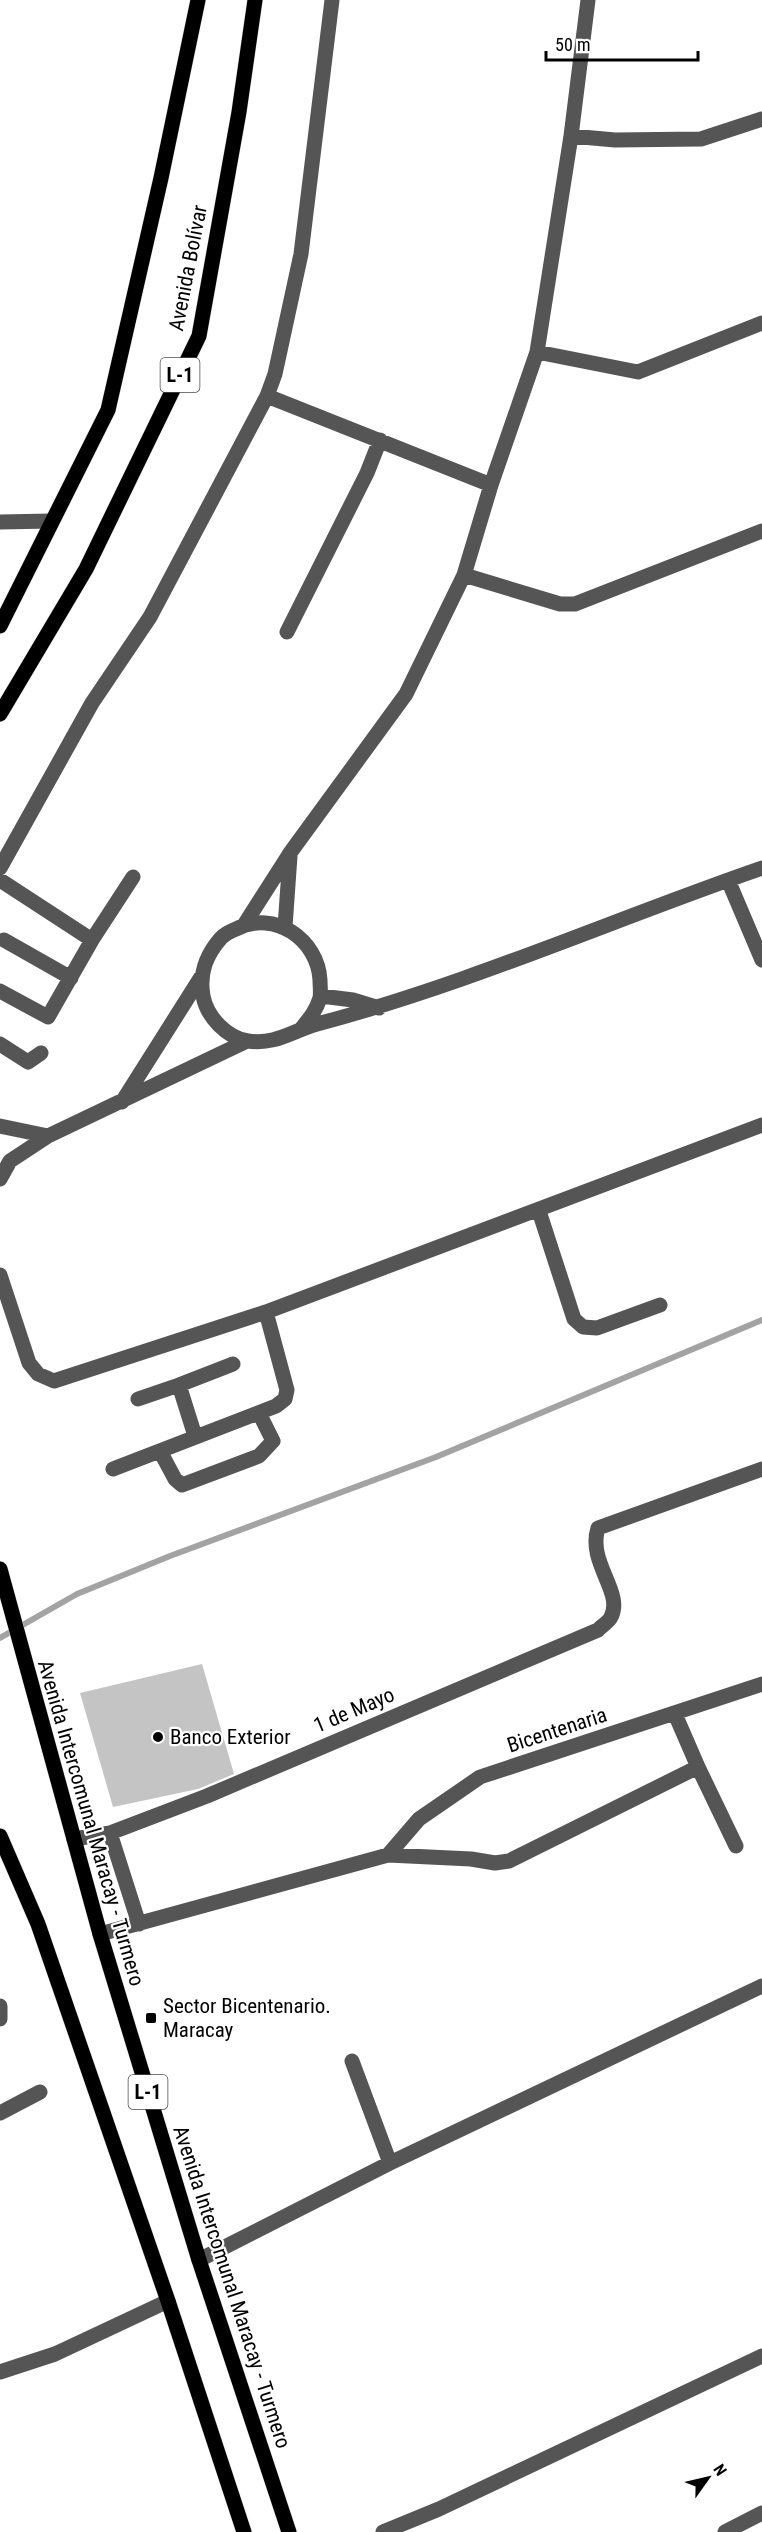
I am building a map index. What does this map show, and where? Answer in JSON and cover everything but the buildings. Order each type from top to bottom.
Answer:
[{"type":"main road","points":[[0,626],[108,410],[161,178],[198,0]]},
{"type":"main road","name":"Avenida Bolívar","points":[[0,714],[86,569],[199,336],[239,112],[255,0]]},
{"type":"main road","name":"Avenida Intercomunal Maracay - Turmero","points":[[0,1569],[100,1934],[199,2260],[289,2532]]},
{"type":"main road","name":"L-1","points":[[0,1836],[38,1924],[168,2301],[244,2532]]},
{"type":"street","points":[[0,868],[92,703],[150,617],[267,396],[301,254],[332,0]]},
{"type":"street","points":[[244,924],[290,853],[406,694],[464,575],[537,352],[571,136],[588,0]]},
{"type":"street","points":[[571,136],[615,140],[700,139],[762,119]]},
{"type":"street","points":[[537,352],[638,372],[762,323]]},
{"type":"street","points":[[267,396],[492,485]]},
{"type":"street","points":[[287,632],[367,473],[380,440]]},
{"type":"street","points":[[0,522],[51,521]]},
{"type":"street","points":[[464,575],[560,604],[575,604],[762,531]]},
{"type":"street","points":[[285,927],[290,853]]},
{"type":"street","points":[[201,977],[203,999],[212,1018],[228,1033],[247,1041],[277,1041],[301,1029],[379,1008],[728,880],[762,870]]},
{"type":"street","points":[[0,991],[48,1017],[92,940],[133,877]]},
{"type":"street","points":[[0,880],[92,940]]},
{"type":"street","points":[[728,880],[762,960]]},
{"type":"street","points":[[122,1101],[201,977],[208,954],[223,936],[244,924],[265,922],[285,927],[303,939],[319,965],[321,996],[313,1014],[301,1029]]},
{"type":"street","points":[[4,940],[71,978]]},
{"type":"street","points":[[321,996],[353,1000],[379,1008]]},
{"type":"street","points":[[0,1179],[10,1161],[48,1136],[247,1041]]},
{"type":"street","points":[[0,1044],[28,1062],[41,1053]]},
{"type":"street","points":[[0,1275],[29,1364],[38,1374],[54,1381],[266,1312],[539,1211],[762,1125]]},
{"type":"street","points":[[0,1126],[48,1136]]},
{"type":"street","points":[[539,1211],[574,1319],[583,1327],[597,1328],[660,1305]]},
{"type":"street","points":[[113,1469],[259,1413],[276,1406],[285,1399],[287,1390],[266,1312]]},
{"type":"street","points":[[138,1399],[233,1364]]},
{"type":"street","points":[[179,1385],[195,1436]]},
{"type":"street","points":[[160,1451],[175,1479],[182,1485],[259,1456],[273,1441],[259,1413]]},
{"type":"street","name":"1 de Mayo","points":[[74,1839],[110,1833],[207,1796],[597,1630],[611,1618],[615,1600],[595,1552],[594,1540],[598,1528],[762,1469]]},
{"type":"street","name":"Bicentenaria","points":[[388,1855],[419,1819],[480,1777],[762,1684]]},
{"type":"street","points":[[675,1714],[736,1846]]},
{"type":"street","points":[[100,1934],[388,1855],[471,1859],[495,1863],[509,1861],[698,1767]]},
{"type":"street","points":[[110,1833],[139,1924]]},
{"type":"street","points":[[199,2260],[390,2163],[762,1986]]},
{"type":"street","points":[[0,2006],[0,2019]]},
{"type":"street","points":[[352,2061],[390,2163]]},
{"type":"street","points":[[0,2113],[40,2092]]},
{"type":"street","points":[[0,2372],[56,2354],[168,2301]]},
{"type":"street","points":[[383,2532],[439,2509],[762,2356]]},
{"type":"street","points":[[725,2532],[762,2513]]},
{"type":"waterway","points":[[0,1638],[77,1594],[170,1556],[436,1457],[762,1320]]},
{"type":"place","name":"Banco Exterior","points":[[158,1737]]},
{"type":"place","name":"Sector Bicentenario. Maracay","points":[[151,2018]]}]
